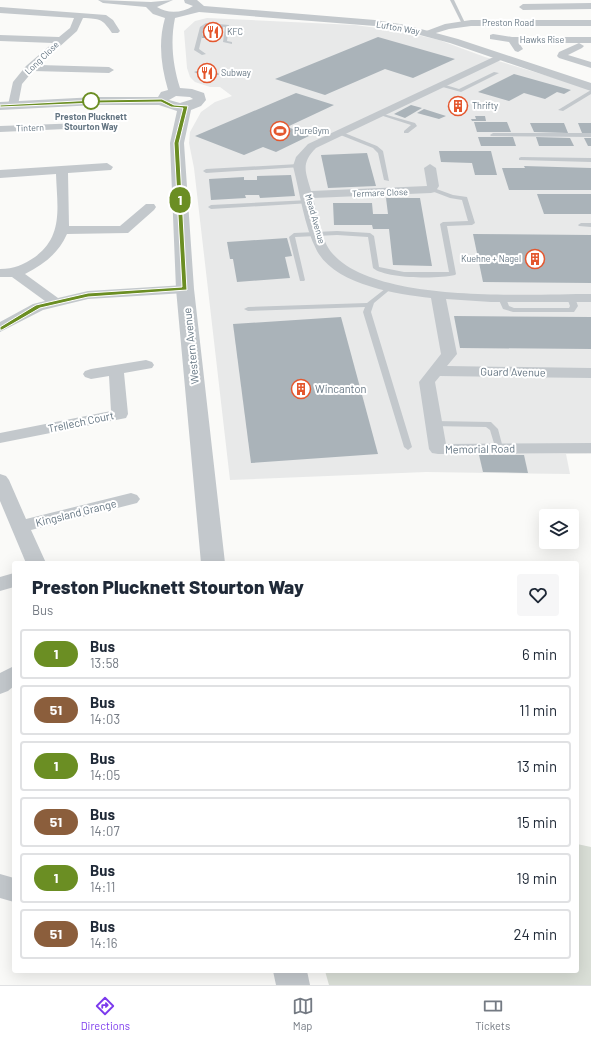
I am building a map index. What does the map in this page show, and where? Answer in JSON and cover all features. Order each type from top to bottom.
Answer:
[{"type":"street","points":[[104,0],[153,5],[168,0]]},
{"type":"street","points":[[186,0],[196,3],[198,5],[197,9]]},
{"type":"street","points":[[522,7],[577,3],[591,6]]},
{"type":"street","points":[[153,5],[152,9],[154,11],[170,14],[166,31],[166,42],[170,75],[175,92]]},
{"type":"street","name":"Lufton Way","points":[[170,14],[187,13],[197,9],[375,23],[426,33],[591,87]]},
{"type":"street","points":[[0,10],[103,17],[110,22],[114,31]]},
{"type":"street","name":"Long Close","points":[[6,106],[17,84],[30,68],[74,29],[79,16]]},
{"type":"street","name":"Hawks Rise","points":[[565,23],[576,43],[591,50]]},
{"type":"street","name":"Preston Road","points":[[426,33],[448,26],[464,24],[591,23]]},
{"type":"street","name":"Hawks Rise","points":[[493,37],[512,40],[576,43],[591,40]]},
{"type":"street","points":[[0,38],[60,40]]},
{"type":"street","name":"Hawks Rise","points":[[512,40],[518,49]]},
{"type":"street","points":[[576,43],[562,54],[562,56],[591,65]]},
{"type":"street","points":[[299,166],[299,161],[312,146],[442,86],[500,57]]},
{"type":"street","points":[[30,68],[109,75],[116,59]]},
{"type":"street","points":[[6,84],[17,84]]},
{"type":"street","points":[[6,106],[96,101],[162,101],[173,106],[185,106],[195,104],[201,98],[192,93],[175,92],[166,95],[162,101]]},
{"type":"street","name":"Western Avenue","points":[[185,106],[177,143],[185,289],[213,561]]},
{"type":"street","name":"Tintern","points":[[0,129],[83,126]]},
{"type":"street","name":"Mead Avenue","points":[[299,166],[318,233],[326,255],[348,272],[361,278],[390,287],[438,295],[502,298],[591,298]]},
{"type":"street","points":[[0,174],[107,167]]},
{"type":"street","points":[[430,168],[433,186],[431,189]]},
{"type":"street","points":[[0,273],[15,273],[35,264],[54,248],[63,230],[62,170]]},
{"type":"street","name":"Termare Close","points":[[308,199],[431,189]]},
{"type":"street","points":[[63,230],[123,230],[150,207]]},
{"type":"street","points":[[15,273],[56,302]]},
{"type":"street","points":[[0,328],[38,306],[88,295],[185,289]]},
{"type":"street","name":"Memorial Road","points":[[438,295],[449,354],[427,382],[438,450],[499,448],[591,448]]},
{"type":"street","points":[[91,374],[146,366]]},
{"type":"street","name":"Trellech Court","points":[[0,438],[120,414],[116,370]]},
{"type":"street","name":"Guard Avenue","points":[[435,371],[591,373]]},
{"type":"street","points":[[1,486],[35,561]]},
{"type":"street","name":"Kingsland Grange","points":[[20,527],[131,499]]},
{"type":"street","points":[[0,584],[12,581]]},
{"type":"street","points":[[0,685],[12,676]]},
{"type":"street","points":[[0,886],[12,889]]},
{"type":"street","points":[[290,973],[293,985]]},
{"type":"lane","points":[[452,0],[464,24]]},
{"type":"lane","points":[[204,54],[196,49],[202,27],[206,24],[228,26],[226,42],[230,43]]},
{"type":"lane","points":[[442,86],[459,91],[496,73]]},
{"type":"lane","points":[[560,110],[591,92]]},
{"type":"lane","points":[[382,114],[413,124],[414,126],[406,132]]},
{"type":"lane","points":[[340,133],[375,147],[381,152],[387,180]]},
{"type":"lane","points":[[493,135],[591,135]]},
{"type":"lane","points":[[521,159],[591,160]]},
{"type":"lane","points":[[206,171],[299,166]]},
{"type":"lane","points":[[302,280],[292,237],[294,235],[318,233],[368,234],[371,236],[376,268],[385,272],[399,274],[453,274],[443,224],[472,223],[466,198],[452,197],[431,189]]},
{"type":"lane","points":[[211,207],[308,199]]},
{"type":"lane","points":[[581,225],[591,225]]},
{"type":"lane","points":[[390,287],[370,305],[368,312],[408,447]]},
{"type":"lane","points":[[248,309],[370,305]]},
{"type":"lane","points":[[434,424],[488,424],[494,429],[499,448]]},
{"type":"shaded area","points":[[207,18],[355,25],[400,31],[439,40],[485,57],[591,89],[591,454],[566,454],[570,474],[426,472],[230,480],[194,168],[189,143],[190,132],[201,112],[215,102],[232,96],[220,87],[210,87],[195,82],[190,77],[187,68],[184,31],[195,21]]},
{"type":"shaded area","points":[[579,844],[591,847],[591,985],[329,985],[326,973],[579,973]]},
{"type":"building","name":"KFC","points":[[205,26],[223,26],[221,38],[202,38]]},
{"type":"building","points":[[378,37],[455,59],[413,78],[385,69],[325,95],[275,79]]},
{"type":"building","name":"Subway","points":[[204,69],[220,74],[210,78],[194,72]]},
{"type":"building","points":[[514,74],[571,90],[564,94],[557,92],[545,99],[524,93],[509,101],[478,92]]},
{"type":"building","points":[[296,93],[334,105],[287,127],[311,135],[276,152],[263,147],[244,155],[195,136]]},
{"type":"building","name":"Thrifty","points":[[457,102],[469,105],[458,111],[447,107]]},
{"type":"building","points":[[411,105],[422,108],[405,118],[394,114]]},
{"type":"building","points":[[424,109],[446,116],[439,119],[417,113]]},
{"type":"building","points":[[475,116],[485,116],[486,121],[472,121],[471,119],[476,119]]},
{"type":"building","points":[[474,122],[507,122],[511,132],[477,132]]},
{"type":"building","points":[[530,123],[564,123],[568,133],[534,132]]},
{"type":"building","points":[[578,123],[591,123],[591,133],[582,133]]},
{"type":"building","points":[[478,137],[513,137],[516,146],[481,146]]},
{"type":"building","points":[[536,137],[570,138],[574,146],[539,146]]},
{"type":"building","points":[[584,138],[591,138],[591,146],[588,146]]},
{"type":"building","points":[[439,151],[491,151],[497,175],[475,175],[472,163],[441,162]]},
{"type":"building","points":[[367,153],[376,186],[328,188],[321,155]]},
{"type":"building","points":[[524,166],[591,168],[591,190],[509,190],[502,168],[525,168]]},
{"type":"building","points":[[291,175],[295,196],[260,198],[259,195],[245,195],[246,198],[211,200],[209,179],[244,177],[244,180],[257,180],[257,176]]},
{"type":"building","points":[[537,194],[591,194],[591,214],[544,214]]},
{"type":"building","points":[[386,198],[420,198],[432,266],[393,265],[389,229],[373,229],[372,225],[334,225],[333,203],[372,203],[373,214],[388,214]]},
{"type":"building","name":"Kuehne + Nagel","points":[[473,234],[591,235],[591,283],[483,282]]},
{"type":"building","points":[[287,238],[292,256],[285,257],[290,278],[237,282],[233,259],[230,259],[227,242]]},
{"type":"building","points":[[454,316],[591,317],[591,349],[460,348]]},
{"type":"building","name":"Wincanton","points":[[341,317],[378,454],[251,463],[233,324]]},
{"type":"building","points":[[479,455],[524,455],[528,473],[483,472]]},
{"type":"bus line","name":"1","points":[[0,106],[96,101],[162,101],[168,105],[179,107],[185,106],[177,143],[185,289],[165,289],[88,295],[38,306],[0,328]]},
{"type":"place","name":"KFC","points":[[213,32]]},
{"type":"place","name":"Subway","points":[[207,73]]},
{"type":"place","name":"Preston Plucknett Stourton Way","points":[[91,101]]},
{"type":"place","name":"Thrifty","points":[[458,106]]},
{"type":"place","name":"PureGym","points":[[280,131]]},
{"type":"place","name":"Kuehne + Nagel","points":[[535,259]]},
{"type":"place","name":"Wincanton","points":[[301,389]]}]
